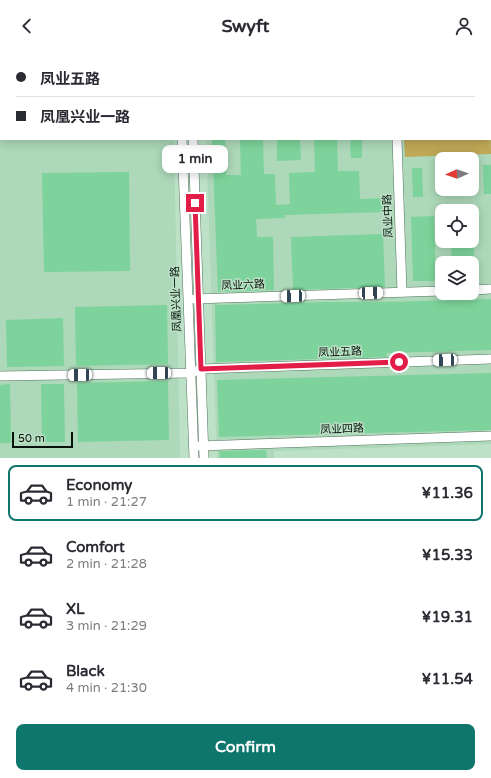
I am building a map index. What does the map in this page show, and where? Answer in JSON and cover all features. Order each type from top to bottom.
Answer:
[{"type":"street","name":"凤凰兴业一路","points":[[182,140],[194,458]]},
{"type":"street","name":"凤凰兴业一路","points":[[193,140],[204,458]]},
{"type":"street","name":"凤业中路","points":[[397,140],[402,292]]},
{"type":"street","points":[[479,290],[491,289]]},
{"type":"street","name":"凤业六路","points":[[188,299],[435,290]]},
{"type":"street","name":"凤业五路","points":[[191,373],[201,369],[491,359]]},
{"type":"street","points":[[0,376],[191,373]]},
{"type":"street","name":"凤业四路","points":[[193,446],[491,436]]},
{"type":"shaded area","points":[[0,140],[174,140],[180,458],[0,458]]},
{"type":"shaded area","points":[[206,140],[491,140],[491,444],[274,451],[274,458],[217,458]]},
{"type":"shaded area","points":[[404,140],[491,140],[491,154],[479,154],[479,152],[435,152],[435,156],[405,157]]},
{"type":"building","points":[[212,140],[225,140],[226,175],[241,175],[240,140],[263,140],[264,174],[275,174],[276,205],[290,204],[289,173],[315,172],[314,140],[337,140],[338,171],[359,171],[360,199],[382,198],[383,212],[285,215],[285,218],[256,219],[257,237],[273,237],[274,290],[218,292]]},
{"type":"building","points":[[277,140],[300,140],[301,160],[277,161]]},
{"type":"building","points":[[350,140],[362,140],[362,158],[351,158]]},
{"type":"building","points":[[483,165],[491,165],[491,194],[484,194]]},
{"type":"building","points":[[412,168],[422,168],[423,197],[413,197]]},
{"type":"building","points":[[129,172],[130,271],[44,272],[42,173]]},
{"type":"building","points":[[434,216],[435,281],[413,281],[411,217]]},
{"type":"building","points":[[383,234],[385,287],[293,290],[291,237]]},
{"type":"building","points":[[451,248],[474,248],[474,256],[452,256]]},
{"type":"building","points":[[491,299],[491,350],[387,353],[387,357],[216,362],[215,305]]},
{"type":"building","points":[[167,305],[168,364],[76,366],[75,307]]},
{"type":"building","points":[[63,318],[64,366],[7,367],[6,320]]},
{"type":"building","points":[[491,373],[491,430],[219,437],[217,380]]},
{"type":"building","points":[[168,381],[169,440],[78,442],[77,383]]},
{"type":"building","points":[[10,384],[11,443],[0,443],[0,385]]},
{"type":"building","points":[[41,384],[64,384],[65,442],[42,442]]},
{"type":"building","points":[[266,450],[267,458],[220,458],[219,451]]},
{"type":"route","points":[[195,203],[201,369],[399,362]]}]
